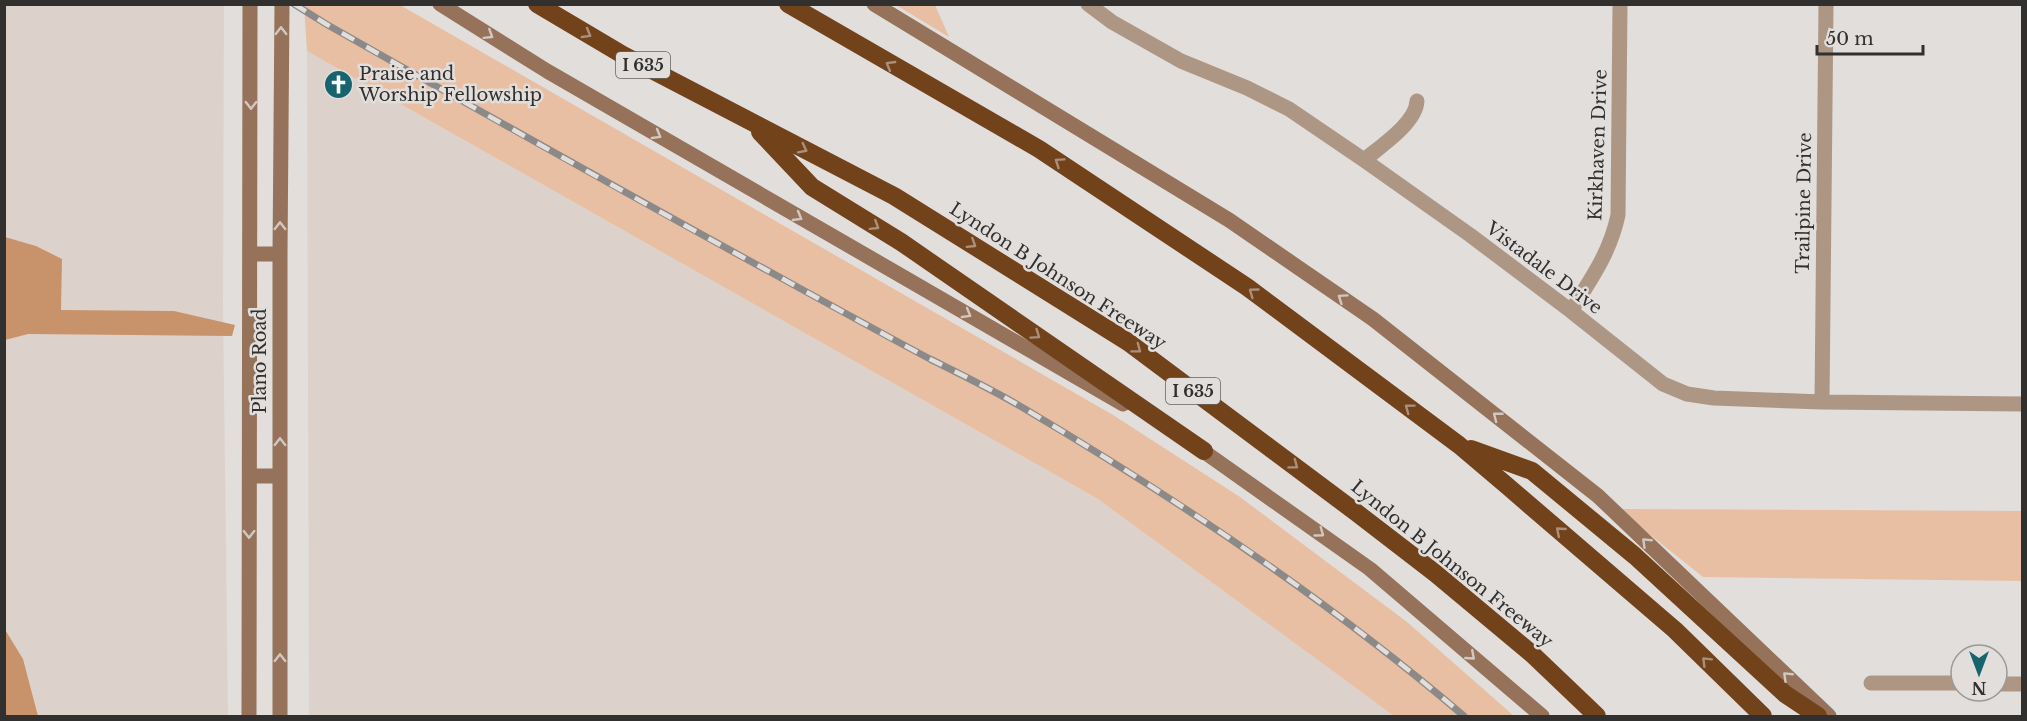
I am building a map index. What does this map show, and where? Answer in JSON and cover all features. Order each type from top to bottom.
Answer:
[{"type":"highway","name":"Lyndon B Johnson Freeway","points":[[537,4],[623,55],[894,196],[1128,342],[1435,573],[1532,654],[1597,717]]},
{"type":"highway","points":[[788,4],[1039,149],[1247,287],[1459,445],[1675,630],[1763,717]]},
{"type":"highway","points":[[751,122],[812,188],[901,242],[1204,451]]},
{"type":"highway","points":[[1459,445],[1532,471],[1635,556],[1785,694],[1818,717]]},
{"type":"main road","name":"Plano Road","points":[[249,717],[250,4]]},
{"type":"main road","name":"Plano Road","points":[[280,717],[282,4]]},
{"type":"main road","points":[[440,4],[547,71],[711,167],[1204,451],[1370,569],[1542,717]]},
{"type":"main road","points":[[874,4],[1229,220],[1373,319],[1598,496],[1829,717]]},
{"type":"main road","points":[[251,254],[280,254]]},
{"type":"main road","points":[[250,476],[280,476]]},
{"type":"street","name":"Vistadale Drive","points":[[1088,4],[1112,22],[1181,61],[1273,100],[1364,160],[1571,311],[1663,384],[1688,394],[1714,398],[1822,402],[2022,404]]},
{"type":"street","name":"Kirkhaven Drive","points":[[1571,311],[1607,252],[1618,215],[1620,4]]},
{"type":"street","name":"Trailpine Drive","points":[[1822,402],[1826,4]]},
{"type":"street","points":[[1364,160],[1411,118],[1417,108],[1417,101]]},
{"type":"street","points":[[1871,683],[1949,684]]},
{"type":"shaded area","points":[[4,5],[224,5],[223,305],[228,716],[5,716]]},
{"type":"shaded area","points":[[304,5],[400,5],[1113,415],[1240,497],[1407,622],[1514,716],[1394,716],[1098,499],[307,51]]},
{"type":"shaded area","points":[[896,5],[935,5],[949,37]]},
{"type":"shaded area","points":[[307,51],[1098,499],[1394,716],[309,716]]},
{"type":"shaded area","points":[[5,237],[36,246],[62,259],[61,310],[174,311],[235,325],[232,336],[28,334],[5,340]]},
{"type":"shaded area","points":[[1618,509],[2022,511],[2022,581],[1703,577]]},
{"type":"shaded area","points":[[4,628],[23,659],[38,716],[5,716]]},
{"type":"railway","points":[[294,4],[611,185],[1002,396],[1082,444],[1196,516],[1306,592],[1360,632],[1464,716]]},
{"type":"place","name":"Praise and Worship Fellowship","points":[[338,84]]}]
